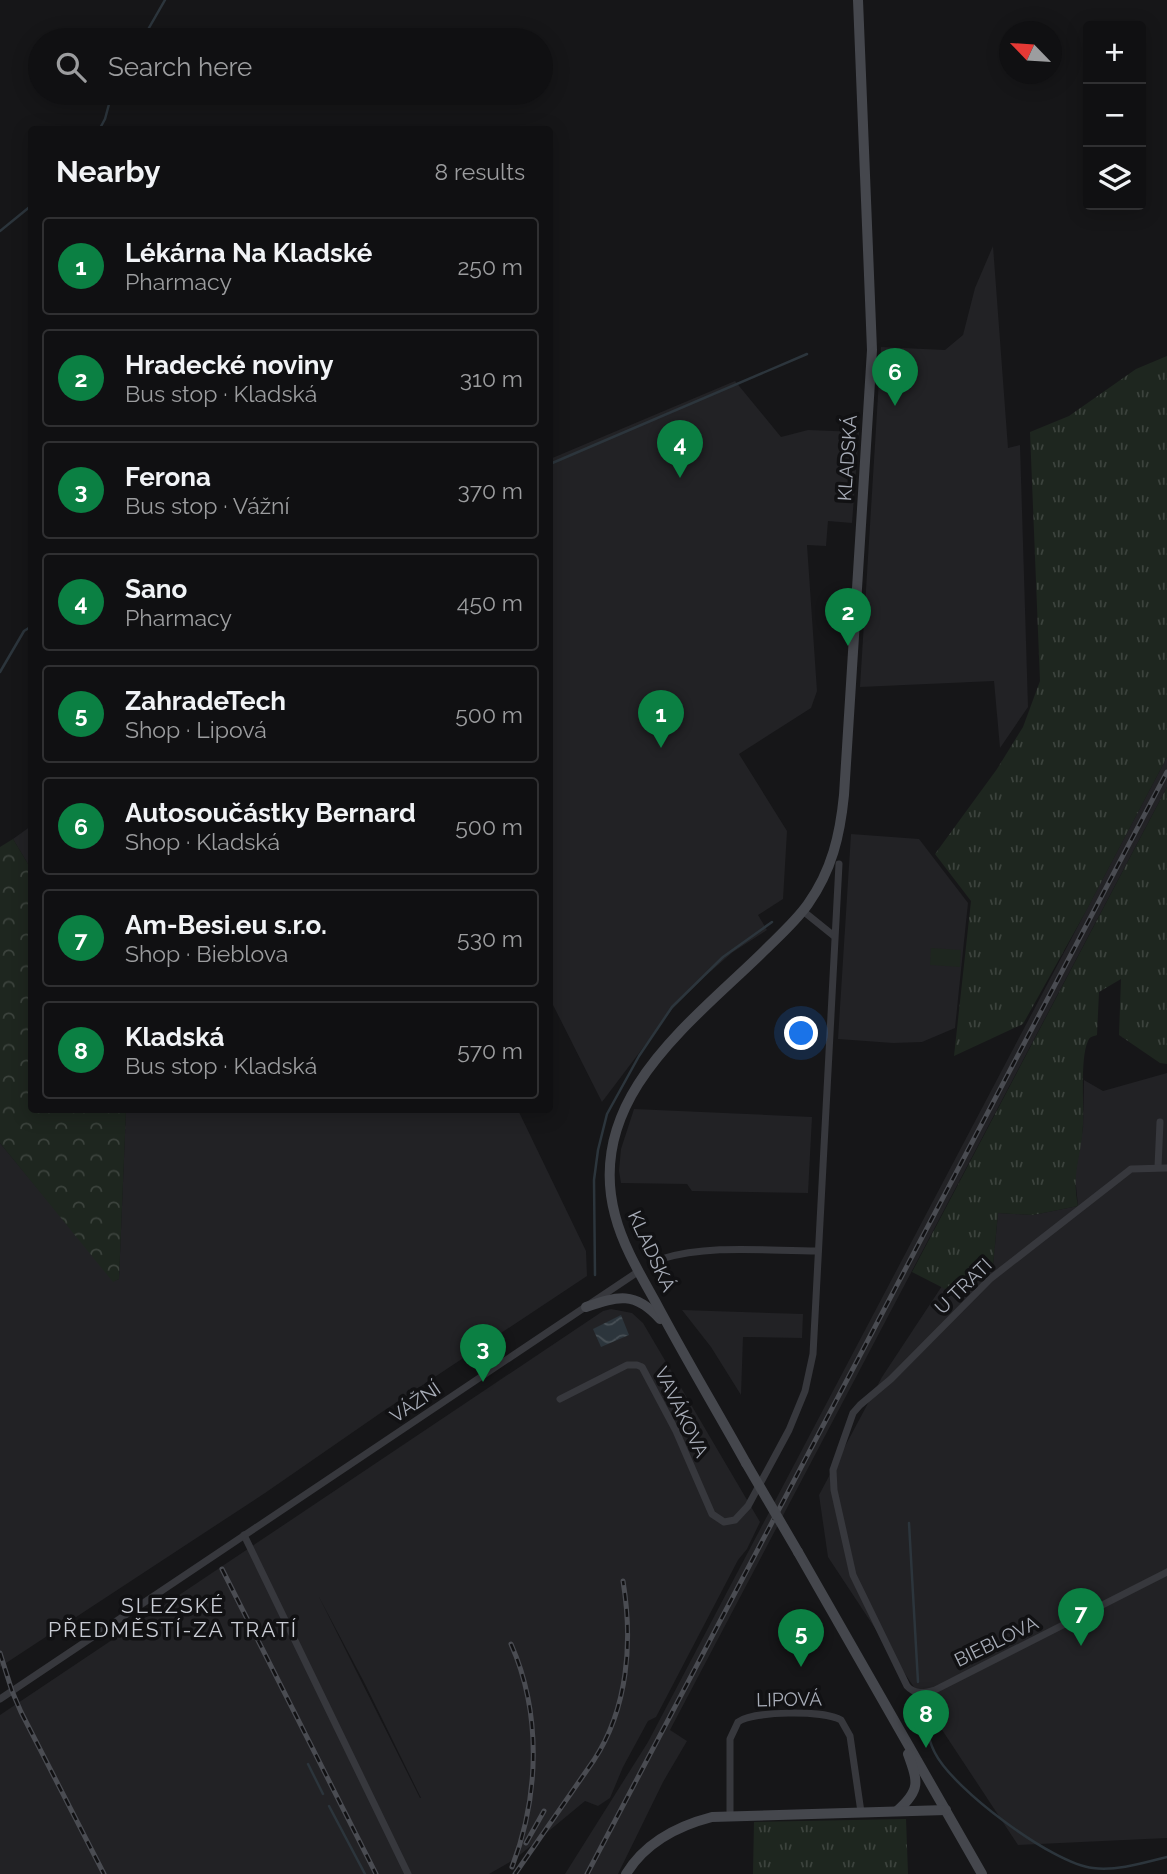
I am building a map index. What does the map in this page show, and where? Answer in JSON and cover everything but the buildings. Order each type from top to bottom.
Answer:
[{"type":"main road","name":"KLADSKÁ","points":[[858,0],[871,310],[869,408],[841,828],[830,863],[819,887],[803,911],[658,1056],[637,1082],[617,1126],[612,1149],[612,1198],[619,1229],[670,1329],[982,1874]]},
{"type":"main road","points":[[586,1307],[609,1299],[629,1298],[647,1306],[670,1329]]},
{"type":"main road","points":[[896,1811],[912,1797],[917,1781],[899,1728]]},
{"type":"main road","points":[[626,1874],[639,1857],[667,1834],[692,1823],[730,1815],[946,1810]]},
{"type":"street","points":[[818,1251],[839,864]]},
{"type":"street","points":[[803,911],[834,936]]},
{"type":"street","points":[[1158,1167],[1160,1122]]},
{"type":"street","name":"U TRATI","points":[[912,1691],[853,1575],[834,1490],[833,1471],[856,1409],[891,1379],[990,1279],[1131,1169],[1167,1168]]},
{"type":"street","name":"KLADSKÁ","points":[[661,1259],[675,1254],[724,1250],[818,1251]]},
{"type":"street","name":"VAVÁKOVA","points":[[560,1399],[627,1365],[637,1364],[642,1367],[676,1431],[712,1514],[720,1520],[735,1520],[748,1506],[789,1430],[805,1391],[813,1354],[818,1251]]},
{"type":"street","name":"VÁŽNÍ","points":[[0,1699],[639,1271]]},
{"type":"street","points":[[244,1535],[408,1874]]},
{"type":"street","name":"BIEBLOVA","points":[[912,1691],[922,1693],[935,1690],[1167,1572]]},
{"type":"street","name":"LIPOVÁ","points":[[730,1815],[730,1739],[738,1722],[754,1715],[824,1714],[841,1720],[850,1736],[861,1812]]},
{"type":"shaded area","points":[[993,246],[1008,448],[1020,445],[1028,707],[1000,748],[994,681],[860,687],[881,347],[945,350],[963,335],[975,288]]},
{"type":"shaded area","points":[[735,381],[781,437],[808,430],[859,432],[852,523],[828,521],[826,546],[807,545],[817,691],[811,708],[739,754],[787,831],[783,899],[758,915],[767,930],[733,952],[673,1008],[602,1102],[553,1005],[553,458]]},
{"type":"shaded area","points":[[1167,757],[1167,787],[670,1730],[687,1741],[663,1782],[618,1874],[565,1874],[648,1742]]},
{"type":"shaded area","points":[[28,828],[28,864],[13,839]]},
{"type":"shaded area","points":[[851,834],[919,839],[968,903],[955,1028],[922,1042],[838,1039]]},
{"type":"shaded area","points":[[1167,1073],[1167,1838],[1018,1845],[828,1557],[819,1495],[882,1377],[942,1286],[953,1293],[968,1290],[993,1266],[998,1213],[1033,1215],[1078,1206],[1075,1176],[1083,1128],[1084,1080],[1103,1091]]},
{"type":"shaded area","points":[[634,1109],[812,1117],[808,1193],[692,1191],[687,1184],[621,1183],[621,1149]]},
{"type":"shaded area","points":[[126,1113],[519,1113],[586,1251],[587,1276],[0,1667],[0,1143],[114,1281],[119,1279]]},
{"type":"shaded area","points":[[611,1309],[632,1313],[643,1323],[760,1522],[656,1717],[648,1721],[623,1767],[610,1798],[598,1806],[585,1801],[515,1859],[489,1874],[0,1874],[0,1715],[603,1311]],"holes":[[[318,1595],[365,1684],[421,1798]]]},
{"type":"shaded area","points":[[682,1310],[803,1314],[802,1338],[743,1337],[741,1395],[711,1347]]},
{"type":"green space","points":[[1167,356],[1167,757],[1023,1024],[954,1056],[971,901],[935,854],[997,769],[1023,727],[1040,681],[1030,432],[1069,416],[1136,369]]},
{"type":"green space","points":[[1167,787],[1167,1064],[1160,1063],[1119,1035],[1121,979],[1099,992],[1097,1035],[1089,1039],[1084,1058],[1083,1124],[1076,1173],[1078,1206],[1033,1215],[998,1213],[993,1266],[969,1288],[953,1293],[912,1272]]},
{"type":"green space","points":[[13,839],[28,864],[28,1113],[126,1113],[119,1279],[113,1282],[0,1143],[0,847]]},
{"type":"green space","points":[[931,948],[961,950],[960,967],[930,965]]},
{"type":"green space","points":[[906,1819],[908,1874],[753,1874],[754,1822]]},
{"type":"water","points":[[621,1315],[629,1335],[601,1347],[593,1329]]},
{"type":"waterway","points":[[149,28],[165,0]]},
{"type":"waterway","points":[[101,126],[109,105]]},
{"type":"waterway","points":[[0,231],[28,208]]},
{"type":"waterway","points":[[553,463],[807,354]]},
{"type":"waterway","points":[[0,672],[28,628]]},
{"type":"waterway","points":[[595,1275],[594,1180],[607,1114],[639,1056],[672,1007],[723,957],[772,922]]},
{"type":"waterway","points":[[909,1523],[918,1682]]},
{"type":"waterway","points":[[919,1696],[929,1740],[945,1768],[982,1804],[1030,1839],[1075,1863],[1093,1868],[1121,1867],[1167,1857]]},
{"type":"waterway","points":[[308,1764],[323,1794]]},
{"type":"waterway","points":[[329,1806],[365,1874]]},
{"type":"railway","points":[[587,1874],[1167,772]]},
{"type":"railway","points":[[222,1569],[376,1874]]},
{"type":"railway","points":[[515,1874],[594,1760],[614,1719],[621,1697],[627,1651],[623,1581]]},
{"type":"railway","points":[[511,1644],[528,1699],[533,1756],[528,1812],[512,1867]]},
{"type":"railway","points":[[0,1653],[21,1712],[104,1874]]},
{"type":"railway","points":[[526,1843],[544,1811]]},
{"type":"place","name":"Autosoučástky Bernard","points":[[895,406]]},
{"type":"place","name":"Sano","points":[[680,478]]},
{"type":"place","name":"Hradecké noviny","points":[[848,646]]},
{"type":"place","name":"Lékárna Na Kladské","points":[[661,748]]},
{"type":"place","name":"Ferona","points":[[483,1382]]},
{"type":"place","name":"Am-Besi.eu s.r.o.","points":[[1081,1646]]},
{"type":"place","name":"ZahradeTech","points":[[801,1667]]},
{"type":"place","name":"Kladská","points":[[926,1748]]},
{"type":"district","name":"SLEZSKÉ PŘEDMĚSTÍ-ZA TRATÍ","points":[[173,1618]]}]
